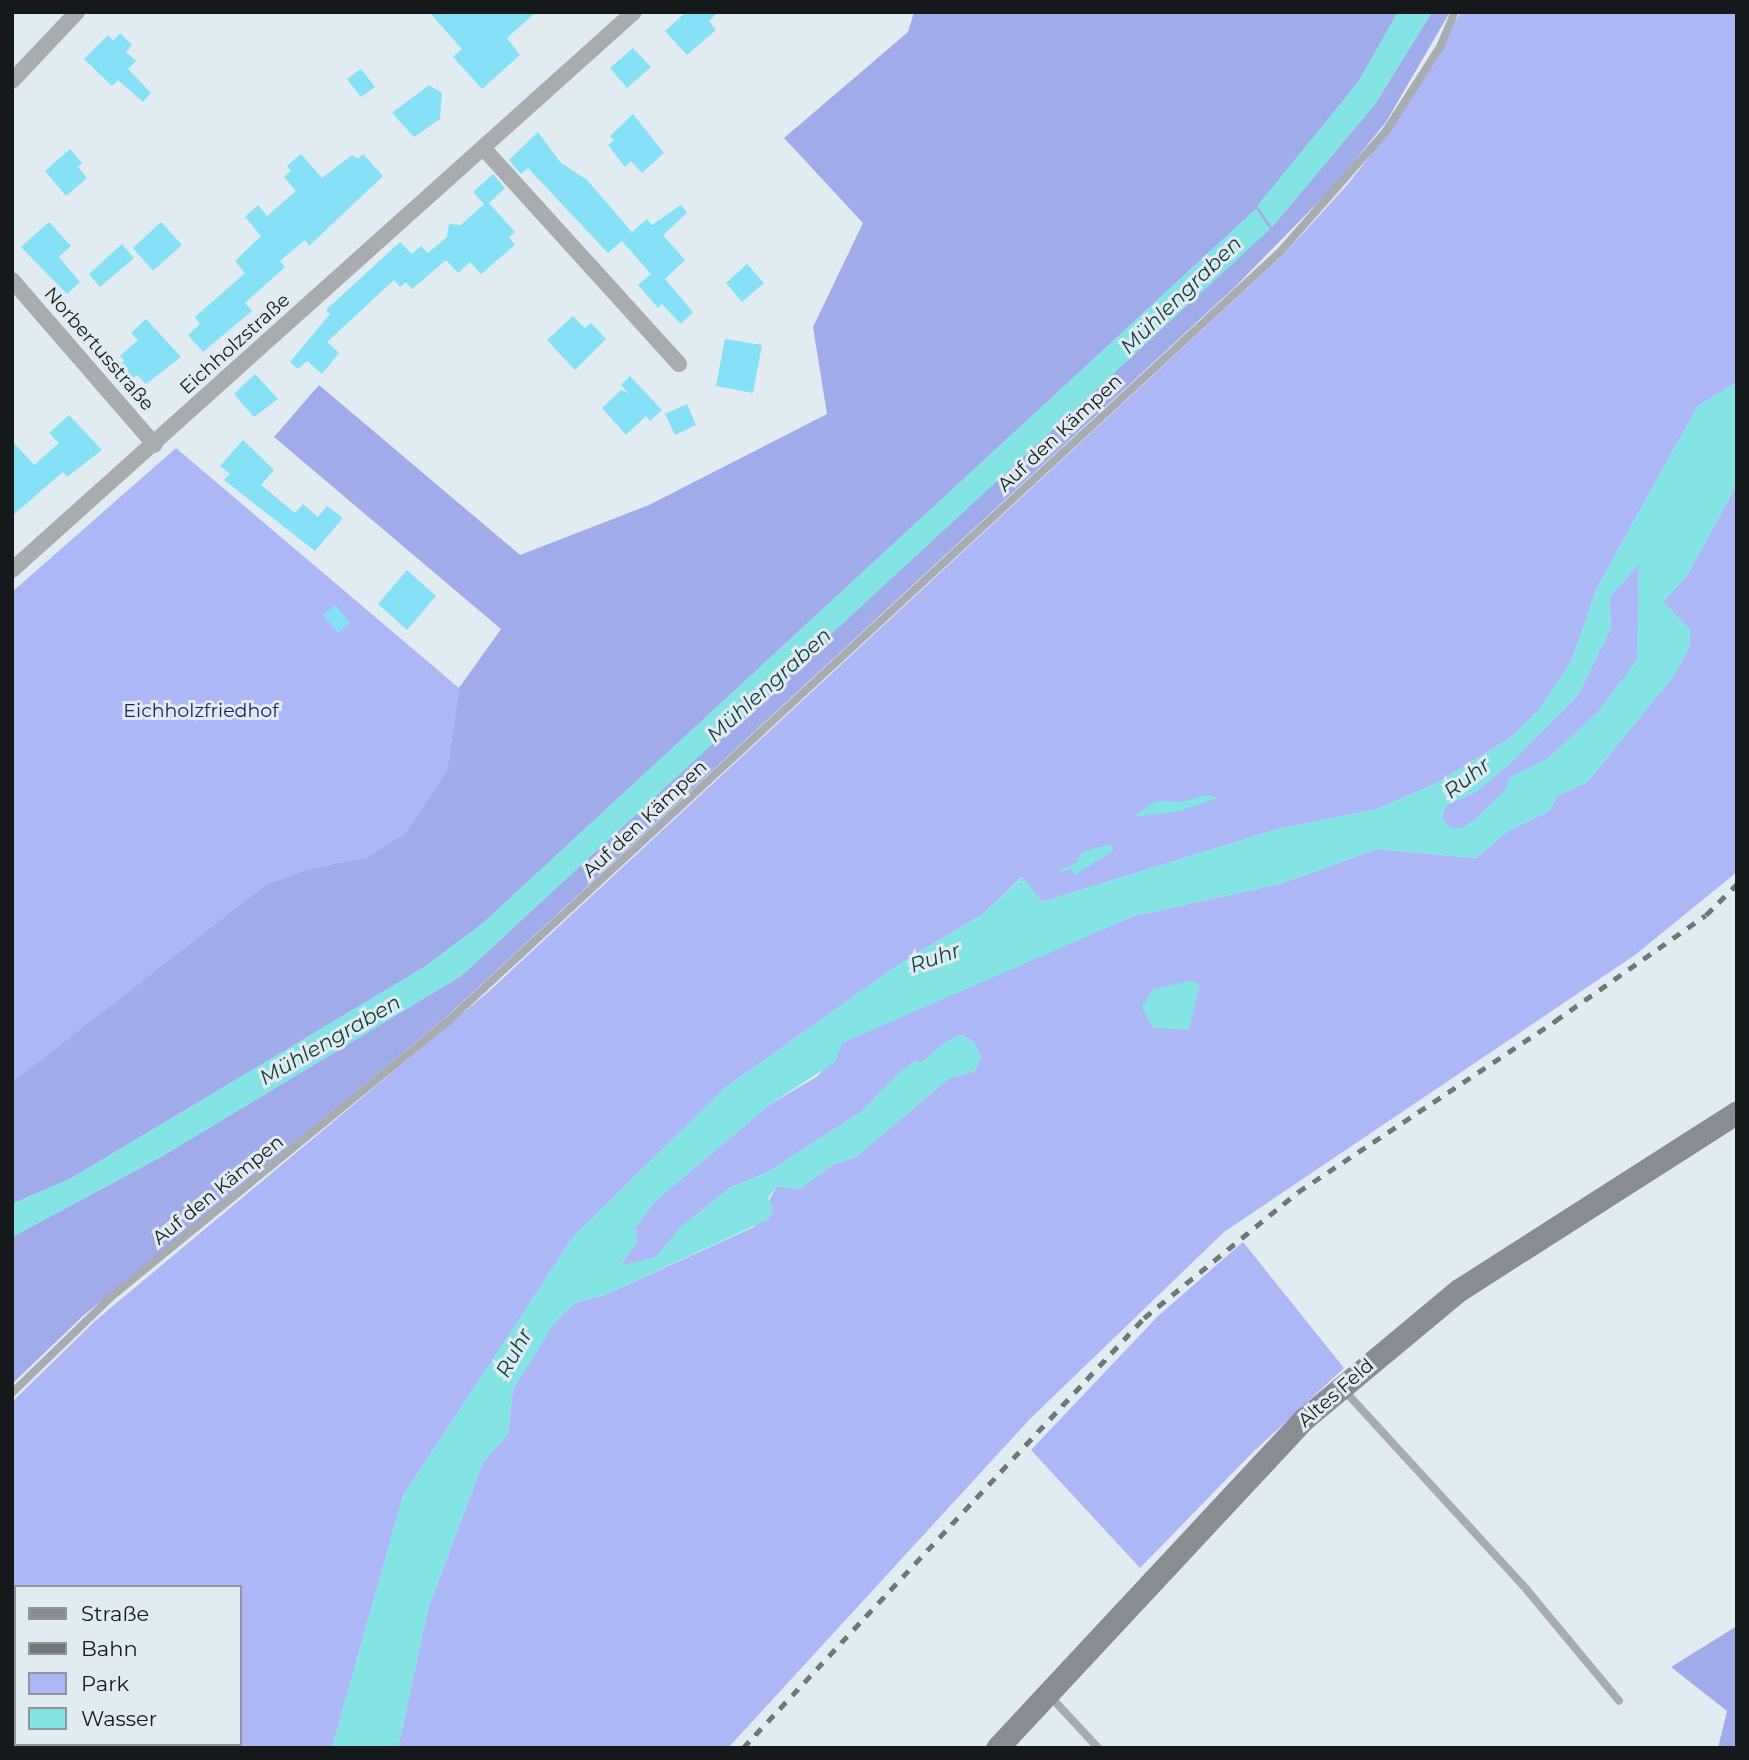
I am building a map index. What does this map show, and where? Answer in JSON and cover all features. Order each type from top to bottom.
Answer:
[{"type":"main road","name":"Altes Feld","points":[[997,1748],[1304,1419],[1459,1290],[1737,1112]]},
{"type":"street","points":[[12,81],[77,12]]},
{"type":"street","name":"Eichholzstraße","points":[[12,570],[485,150],[635,12]]},
{"type":"street","points":[[485,150],[679,364]]},
{"type":"street","name":"Norbertusstraße","points":[[12,281],[155,445]]},
{"type":"lane","name":"Auf den Kämpen","points":[[12,1394],[111,1297],[455,1015],[1281,251],[1386,131],[1440,47],[1455,12]]},
{"type":"lane","points":[[1341,1388],[1527,1590],[1619,1701]]},
{"type":"lane","points":[[1047,1693],[1098,1748]]},
{"type":"green space","points":[[1461,12],[1737,12],[1737,382],[1697,407],[1597,588],[1571,662],[1538,711],[1510,738],[1437,783],[1377,809],[1278,829],[1042,902],[1022,877],[983,914],[898,965],[725,1088],[573,1237],[403,1496],[332,1748],[12,1748],[12,1402],[95,1321],[487,993],[1286,252],[1348,184],[1396,122]]},
{"type":"green space","name":"Eichholzfriedhof","points":[[176,448],[459,688],[447,770],[405,833],[367,857],[308,869],[265,885],[12,1082],[12,592]]},
{"type":"green space","points":[[1737,484],[1737,872],[1635,955],[1224,1232],[1030,1419],[728,1748],[398,1748],[428,1609],[483,1462],[508,1434],[513,1389],[553,1324],[575,1303],[607,1294],[754,1227],[777,1186],[800,1189],[832,1165],[856,1157],[949,1078],[975,1071],[981,1057],[974,1042],[962,1035],[949,1040],[922,1062],[901,1071],[861,1112],[766,1173],[731,1187],[682,1226],[656,1257],[619,1267],[637,1242],[635,1228],[655,1201],[769,1105],[818,1076],[842,1043],[956,991],[1134,916],[1283,883],[1377,849],[1476,858],[1508,831],[1549,811],[1557,796],[1587,782],[1671,679],[1689,649],[1690,630],[1663,602],[1687,575]]},
{"type":"green space","points":[[1639,563],[1638,660],[1598,712],[1549,758],[1509,778],[1507,789],[1476,819],[1463,828],[1450,828],[1442,818],[1445,806],[1477,791],[1514,760],[1578,695],[1611,628],[1609,598]]},
{"type":"green space","points":[[1243,1242],[1344,1368],[1251,1454],[1140,1568],[1031,1450],[1158,1316]]},
{"type":"shaded area","points":[[914,12],[1398,12],[1359,81],[1258,206],[1272,227],[1375,104],[1432,12],[1450,12],[1386,122],[1336,184],[1236,286],[444,1019],[83,1316],[12,1384],[12,1237],[159,1158],[461,976],[1269,229],[1256,209],[482,924],[423,968],[70,1179],[12,1204],[12,1082],[265,885],[308,869],[367,857],[405,833],[447,770],[459,688],[501,629],[274,437],[319,385],[520,555],[649,505],[827,414],[813,327],[863,223],[784,138],[908,32]]},
{"type":"shaded area","points":[[1737,1626],[1737,1748],[1718,1748],[1727,1711],[1671,1667]]},
{"type":"water","points":[[1398,12],[1432,12],[1375,104],[1272,227],[1257,206],[1359,81]]},
{"type":"water","name":"Mühlengraben","points":[[1256,209],[1270,229],[461,976],[159,1158],[12,1237],[12,1204],[70,1179],[423,968],[482,924]]},
{"type":"water","name":"Ruhr","points":[[1737,382],[1737,484],[1687,575],[1663,602],[1690,630],[1689,649],[1671,679],[1586,783],[1557,796],[1549,811],[1508,831],[1476,858],[1377,849],[1283,883],[1134,916],[842,1043],[835,1062],[769,1105],[655,1201],[635,1228],[637,1242],[620,1266],[656,1257],[682,1226],[731,1187],[766,1173],[861,1112],[901,1071],[914,1061],[922,1062],[949,1040],[961,1035],[974,1042],[981,1057],[975,1071],[949,1078],[856,1157],[832,1165],[800,1189],[777,1186],[768,1198],[773,1210],[769,1219],[607,1294],[575,1303],[554,1324],[513,1389],[508,1434],[483,1462],[428,1609],[398,1748],[332,1748],[403,1496],[573,1237],[725,1088],[898,965],[983,914],[1023,877],[1042,902],[1278,829],[1377,809],[1437,783],[1510,738],[1538,711],[1571,662],[1597,588],[1697,407]],"holes":[[[1639,564],[1637,660],[1598,712],[1549,758],[1509,778],[1506,789],[1476,819],[1463,828],[1450,828],[1442,818],[1445,806],[1477,791],[1514,760],[1578,695],[1611,628],[1609,598]]]},
{"type":"water","points":[[1205,795],[1218,798],[1180,811],[1133,817],[1156,801],[1182,802]]},
{"type":"water","points":[[1111,844],[1113,851],[1074,875],[1072,869],[1053,874],[1077,862],[1082,852]]},
{"type":"water","points":[[1190,981],[1200,984],[1189,1030],[1153,1028],[1142,1007],[1153,989]]},
{"type":"building","points":[[429,12],[536,12],[507,38],[520,55],[482,89],[453,57],[462,49]]},
{"type":"building","points":[[686,12],[718,12],[709,21],[716,30],[687,55],[665,31]]},
{"type":"building","points":[[120,33],[132,45],[126,52],[136,61],[128,69],[151,93],[143,102],[118,80],[112,86],[84,59],[108,35],[113,41]]},
{"type":"building","points":[[633,48],[651,67],[627,88],[610,68]]},
{"type":"building","points":[[361,69],[375,87],[361,97],[347,79]]},
{"type":"building","points":[[429,85],[442,93],[440,119],[414,137],[392,113]]},
{"type":"building","points":[[633,114],[664,153],[642,173],[631,161],[625,167],[608,145],[614,140],[610,136]]},
{"type":"building","points":[[538,132],[560,162],[587,180],[632,232],[608,253],[528,168],[521,174],[509,160]]},
{"type":"building","points":[[70,149],[82,163],[78,167],[87,178],[66,196],[45,171]]},
{"type":"building","points":[[301,154],[322,178],[352,155],[358,159],[363,154],[383,176],[309,246],[305,240],[280,261],[285,267],[245,303],[252,311],[203,352],[188,335],[200,324],[195,317],[245,273],[235,261],[261,236],[245,217],[258,205],[267,216],[296,191],[284,177],[291,171],[287,166]]},
{"type":"building","points":[[493,174],[505,188],[489,203],[515,232],[509,237],[515,245],[481,274],[470,262],[458,273],[446,260],[412,289],[406,282],[400,287],[394,280],[327,342],[339,353],[322,374],[307,361],[298,369],[290,362],[330,314],[326,310],[400,242],[412,254],[421,246],[428,253],[447,237],[449,224],[461,225],[484,204],[473,192]]},
{"type":"building","points":[[681,205],[687,213],[663,235],[685,260],[665,279],[693,312],[681,324],[662,304],[658,308],[638,285],[651,274],[622,241],[647,219],[652,225]]},
{"type":"building","points":[[49,222],[71,246],[59,257],[80,282],[67,294],[21,247]]},
{"type":"building","points":[[161,222],[182,245],[153,271],[133,248]]},
{"type":"building","points":[[122,244],[134,258],[100,287],[89,274]]},
{"type":"building","points":[[747,264],[764,283],[742,302],[726,283]]},
{"type":"building","points":[[573,316],[585,328],[591,323],[606,339],[575,370],[547,340]]},
{"type":"building","points":[[146,319],[181,357],[146,384],[137,375],[132,379],[120,365],[124,361],[120,356],[138,340],[131,333]]},
{"type":"building","points":[[725,339],[762,345],[753,393],[716,386]]},
{"type":"building","points":[[255,374],[278,399],[254,417],[234,394]]},
{"type":"building","points":[[630,376],[662,410],[650,421],[646,416],[626,435],[602,408],[621,390],[628,393],[621,385]]},
{"type":"building","points":[[687,404],[696,425],[675,435],[665,414]]},
{"type":"building","points":[[69,415],[102,450],[67,477],[63,472],[12,516],[12,441],[34,465],[59,443],[49,433]]},
{"type":"building","points":[[243,440],[274,470],[261,485],[295,513],[303,504],[318,517],[327,506],[343,518],[315,551],[224,480],[230,474],[220,466]]},
{"type":"building","points":[[407,570],[436,596],[407,630],[378,604]]},
{"type":"building","points":[[335,605],[350,623],[338,633],[323,615]]},
{"type":"railway","points":[[743,1748],[1144,1318],[1298,1192],[1555,1021],[1706,915],[1737,884]]}]
